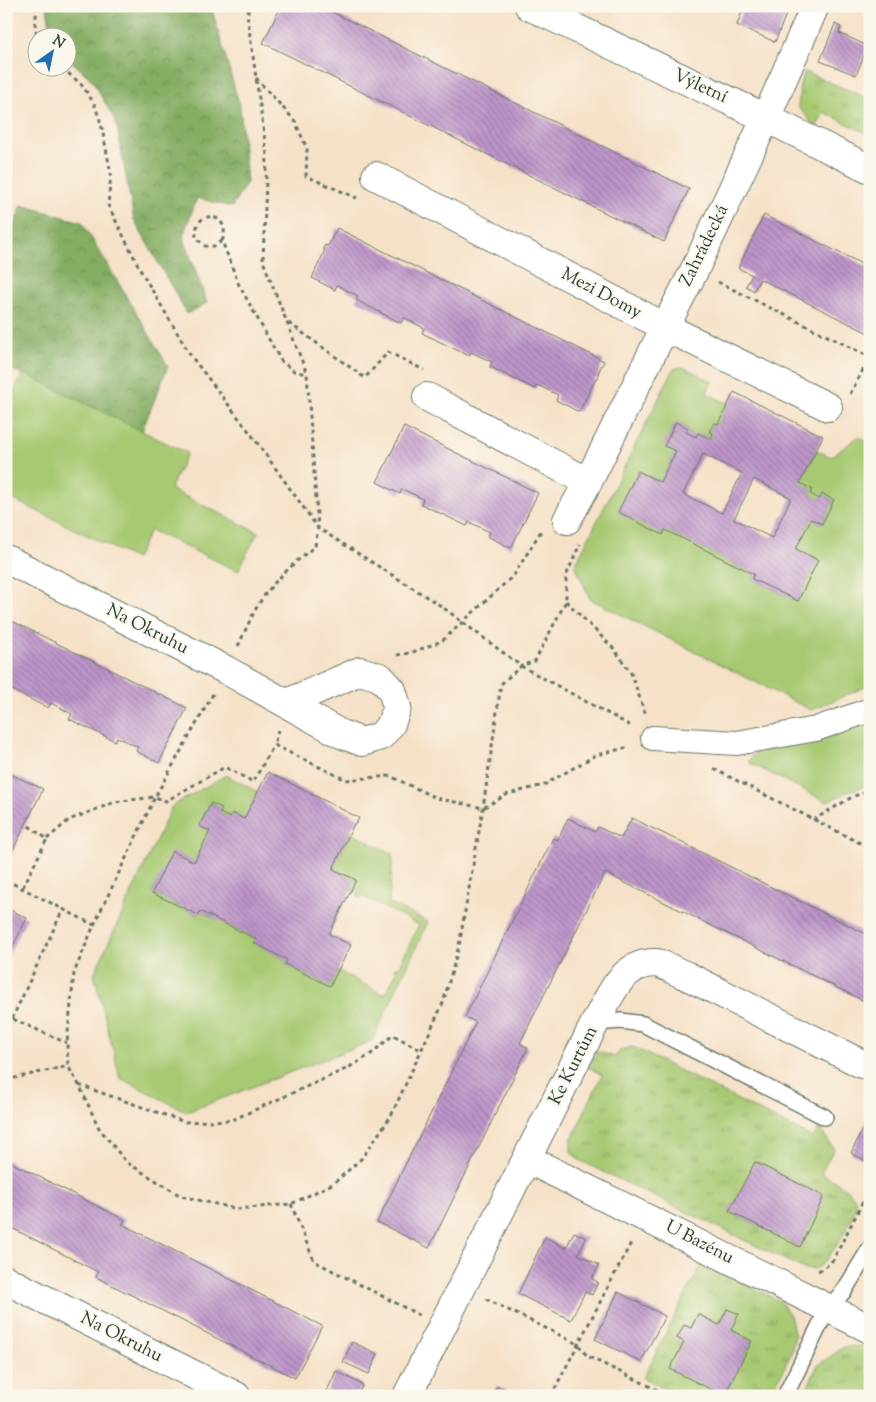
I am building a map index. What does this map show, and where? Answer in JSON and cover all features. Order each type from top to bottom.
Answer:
[{"type":"street","name":"Výletní","points":[[529,6],[870,169]]},
{"type":"street","name":"Zahrádecká","points":[[567,520],[694,271],[766,118],[815,6]]},
{"type":"street","name":"Mezi Domy","points":[[376,176],[664,327],[828,407]]},
{"type":"street","points":[[427,397],[588,482]]},
{"type":"street","name":"Na Okruhu","points":[[6,559],[226,670],[340,734],[362,742],[381,736],[392,724],[397,707],[392,690],[380,677],[360,671]]},
{"type":"street","points":[[286,703],[360,671]]},
{"type":"street","points":[[653,738],[737,743],[816,729],[870,710]]},
{"type":"street","name":"Ke Kurtům","points":[[407,1396],[595,1023],[620,979],[636,966],[657,963],[685,975],[862,1064]]},
{"type":"street","name":"U Bazénu","points":[[527,1158],[870,1329]]},
{"type":"street","name":"Na Okruhu","points":[[6,1280],[236,1396]]},
{"type":"lane","points":[[595,1023],[621,1021],[643,1024],[825,1117]]},
{"type":"lane","points":[[785,1396],[828,1308],[844,1291],[870,1248]]},
{"type":"path","points":[[35,28],[38,6]]},
{"type":"path","points":[[242,638],[266,593],[285,572],[315,546],[318,528],[307,374],[263,261],[267,155],[247,14],[250,6]]},
{"type":"path","points":[[74,78],[81,84],[94,103],[101,123],[111,174],[108,205],[142,273],[192,356],[251,434],[318,528],[441,606],[521,666],[653,738]]},
{"type":"path","points":[[256,78],[296,121],[307,149],[306,176],[360,200],[376,176]]},
{"type":"path","points":[[222,241],[215,246],[205,246],[196,238],[195,228],[201,219],[209,216],[218,219],[225,227],[225,235],[222,241],[239,285],[281,361],[294,371],[307,374]]},
{"type":"path","points":[[694,271],[870,357]]},
{"type":"path","points":[[288,322],[365,378],[388,352],[436,376],[427,397]]},
{"type":"path","points":[[226,670],[155,797],[94,926],[74,974],[66,1043],[68,1066],[79,1084],[100,1128],[126,1162],[181,1196],[237,1209],[291,1204],[334,1183],[362,1158],[391,1116],[443,1003],[459,946],[483,808],[501,684],[521,666],[535,661],[566,601],[566,576],[584,536],[567,520],[551,512],[534,544],[514,575],[442,641],[410,653],[372,658],[360,671]]},
{"type":"path","points":[[566,601],[614,649],[631,673],[653,738]]},
{"type":"path","points":[[23,887],[47,839],[69,820],[116,802],[155,797],[166,801],[225,767],[253,782],[274,745],[286,703]]},
{"type":"path","points":[[274,745],[346,780],[390,776],[436,798],[483,808],[508,794],[544,785],[596,754],[630,747],[653,738]]},
{"type":"path","points":[[712,768],[870,848]]},
{"type":"path","points":[[813,820],[854,796],[870,792]]},
{"type":"path","points":[[26,824],[47,839]]},
{"type":"path","points":[[6,880],[23,887],[94,926]]},
{"type":"path","points":[[12,1019],[63,909]]},
{"type":"path","points":[[6,1016],[66,1043]]},
{"type":"path","points":[[79,1084],[185,1122],[232,1120],[346,1069],[370,1055],[393,1035],[421,1050]]},
{"type":"path","points":[[6,1080],[68,1066]]},
{"type":"path","points":[[812,1274],[824,1268],[832,1260],[870,1188]]},
{"type":"path","points":[[291,1204],[314,1261],[441,1326]]},
{"type":"path","points":[[551,1396],[645,1217]]},
{"type":"path","points":[[461,1287],[578,1344],[587,1356],[670,1396]]},
{"type":"green space","points":[[48,6],[211,6],[240,107],[247,182],[232,207],[197,198],[183,236],[207,303],[187,314],[134,220],[116,122],[92,80],[78,67],[78,28],[50,28]]},
{"type":"green space","points":[[805,72],[870,99],[870,135],[824,112],[816,128],[798,107],[800,84]]},
{"type":"green space","points":[[21,205],[82,222],[168,366],[142,431],[23,373],[6,369],[6,252]]},
{"type":"green space","points":[[680,367],[712,381],[707,393],[728,404],[718,424],[714,423],[709,431],[713,433],[711,439],[698,433],[696,437],[686,432],[688,428],[676,422],[664,445],[676,451],[660,482],[638,471],[618,512],[663,534],[665,530],[754,574],[752,579],[797,601],[818,560],[796,549],[811,519],[822,524],[834,501],[822,495],[820,499],[810,494],[812,489],[800,483],[816,450],[831,457],[858,437],[870,443],[870,685],[811,710],[590,599],[575,565],[671,374],[674,369]]},
{"type":"green space","points":[[23,373],[187,453],[170,489],[258,532],[238,571],[150,530],[136,559],[6,496],[6,407]]},
{"type":"green space","points":[[870,721],[870,785],[852,790],[827,802],[748,762],[756,751],[799,744]]},
{"type":"green space","points":[[226,775],[258,792],[244,819],[232,813],[230,818],[220,813],[222,808],[211,803],[199,826],[210,831],[194,862],[172,852],[152,893],[198,915],[200,911],[256,939],[255,943],[287,960],[285,964],[330,986],[338,971],[385,995],[397,971],[394,969],[395,967],[398,968],[419,925],[362,896],[358,897],[359,894],[351,890],[355,880],[333,869],[350,832],[393,854],[389,903],[428,922],[372,1041],[187,1112],[120,1078],[94,974],[172,806]]},
{"type":"green space","points":[[633,1047],[813,1138],[819,1127],[834,1149],[821,1173],[847,1190],[856,1203],[848,1227],[824,1263],[816,1269],[804,1269],[579,1160],[571,1152],[571,1140],[602,1075],[588,1067],[597,1051],[615,1057],[621,1050]],"holes":[[[756,1162],[824,1196],[799,1246],[730,1212]]]},
{"type":"green space","points":[[702,1263],[780,1301],[790,1315],[795,1336],[791,1354],[770,1396],[725,1396],[752,1341],[731,1330],[739,1315],[727,1309],[719,1325],[698,1315],[684,1342],[724,1396],[679,1396],[643,1378]]},
{"type":"green space","points":[[861,1346],[870,1348],[870,1396],[803,1396],[818,1365],[844,1347]]},
{"type":"building","points":[[281,6],[320,6],[689,189],[664,242],[263,43]]},
{"type":"building","points":[[744,6],[789,7],[775,42],[737,25]]},
{"type":"building","points":[[835,24],[841,27],[839,33],[868,46],[856,75],[820,61]]},
{"type":"building","points":[[764,215],[870,268],[870,334],[760,279],[754,291],[746,286],[752,275],[738,268]]},
{"type":"building","points":[[337,228],[604,361],[597,379],[579,412],[556,400],[558,395],[537,385],[535,389],[490,367],[492,362],[471,352],[469,356],[422,333],[424,328],[404,318],[401,323],[356,300],[358,296],[337,285],[335,290],[312,278],[325,250],[323,249],[325,245],[328,246]]},
{"type":"building","points":[[734,392],[823,436],[800,483],[812,489],[810,494],[820,499],[822,494],[834,500],[822,524],[811,519],[796,549],[818,560],[798,601],[752,579],[754,574],[665,530],[663,535],[618,512],[638,471],[660,482],[676,451],[664,446],[676,422],[688,428],[686,432],[696,437],[698,433],[711,439],[713,433],[709,432],[714,423],[718,424]],"holes":[[[703,454],[742,473],[722,513],[683,494]],[[754,479],[791,498],[772,538],[734,519]]]},
{"type":"building","points":[[404,427],[538,493],[511,548],[487,536],[490,532],[469,522],[467,526],[421,504],[423,499],[402,489],[400,494],[377,482]]},
{"type":"building","points":[[6,618],[187,708],[159,763],[136,751],[138,747],[117,737],[115,741],[69,719],[72,714],[51,703],[48,708],[6,687]]},
{"type":"building","points":[[6,772],[43,789],[9,858],[6,856]]},
{"type":"building","points":[[268,772],[359,818],[356,824],[354,824],[333,869],[356,880],[329,934],[351,945],[330,986],[285,964],[287,960],[254,943],[256,939],[200,911],[198,915],[152,893],[172,851],[194,862],[210,831],[199,826],[211,803],[222,808],[220,813],[230,818],[232,813],[244,819]]},
{"type":"building","points":[[568,818],[595,832],[598,827],[621,838],[632,818],[870,936],[870,1004],[605,873],[520,1043],[528,1048],[429,1248],[377,1222],[476,1022],[465,1017],[553,838],[558,840]]},
{"type":"building","points":[[6,908],[27,918],[6,960]]},
{"type":"building","points":[[870,1114],[870,1163],[851,1153]]},
{"type":"building","points":[[6,1160],[125,1220],[122,1224],[322,1326],[295,1378],[96,1277],[98,1272],[6,1225]]},
{"type":"building","points":[[755,1162],[824,1196],[800,1247],[729,1211]]},
{"type":"building","points":[[574,1232],[586,1238],[578,1254],[599,1265],[592,1279],[598,1282],[592,1295],[585,1292],[571,1320],[518,1294],[545,1237],[566,1248]]},
{"type":"building","points":[[618,1292],[665,1316],[641,1362],[595,1339]]},
{"type":"building","points":[[727,1309],[739,1314],[731,1330],[752,1341],[724,1396],[670,1369],[684,1342],[677,1338],[684,1325],[691,1328],[698,1314],[719,1325]]},
{"type":"building","points":[[352,1342],[378,1354],[369,1374],[343,1362]]},
{"type":"building","points":[[336,1371],[363,1385],[357,1396],[337,1396],[327,1391]]},
{"type":"building","points":[[497,1386],[509,1392],[507,1396],[492,1396]]}]
